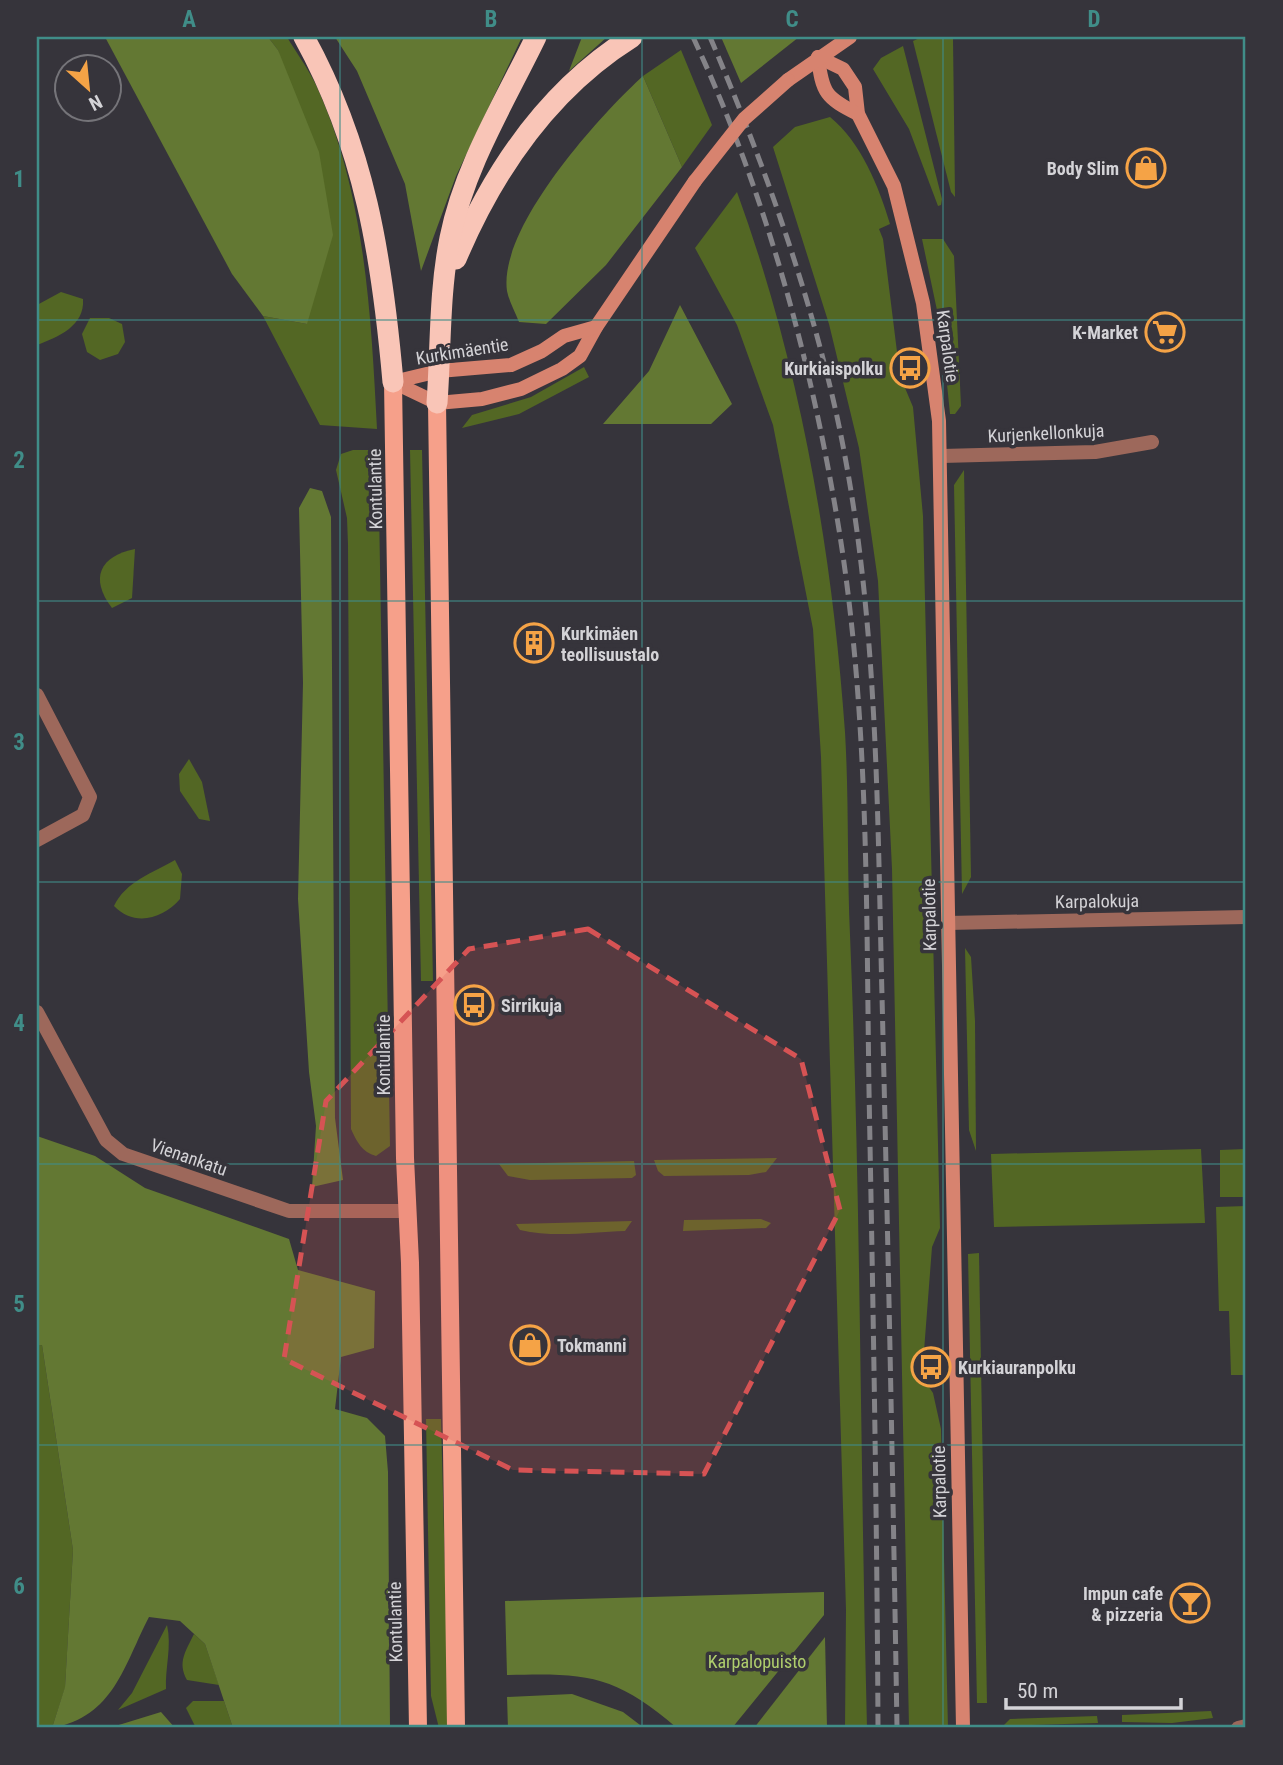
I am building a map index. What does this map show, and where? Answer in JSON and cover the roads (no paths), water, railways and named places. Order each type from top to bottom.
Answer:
[{"type":"highway","points":[[304,37],[341,111],[363,184],[384,284],[393,382]]},
{"type":"highway","points":[[437,403],[450,237],[472,169],[536,37]]},
{"type":"highway","points":[[444,288],[468,230],[505,160],[555,98],[625,41]]},
{"type":"main road","name":"Kontulantie","points":[[393,382],[418,1728]]},
{"type":"main road","points":[[437,403],[456,1728]]},
{"type":"street","points":[[437,403],[482,399],[521,389],[549,377],[580,356],[596,327],[695,181],[744,119],[788,80],[850,37]]},
{"type":"street","points":[[818,57],[821,83],[826,93],[834,102],[858,114]]},
{"type":"street","name":"Karpalotie","points":[[818,57],[843,69],[855,87],[858,114],[894,186],[907,231],[930,348],[942,456],[963,1728]]},
{"type":"street","name":"Kurkimäentie","points":[[393,382],[439,371],[511,365],[542,351],[564,336],[596,327]]},
{"type":"street","name":"Kurkimäentie","points":[[393,382],[437,403]]},
{"type":"street","name":"Kurjenkellonkuja","points":[[942,456],[1095,452],[1152,442]]},
{"type":"street","points":[[37,695],[90,797],[83,815],[37,840]]},
{"type":"street","name":"Karpalokuja","points":[[948,923],[1246,917]]},
{"type":"street","name":"Vienankatu","points":[[37,1012],[106,1140],[123,1154],[289,1211],[407,1211]]},
{"type":"street","points":[[1238,1728],[1246,1726]]},
{"type":"railway","points":[[693,37],[718,93],[761,208],[796,325],[835,506],[854,651],[866,871],[878,1728]]},
{"type":"railway","points":[[710,37],[765,175],[811,316],[836,412],[860,556],[868,629],[876,776],[897,1728]]},
{"type":"place","name":"Body Slim","points":[[1146,168]]},
{"type":"place","name":"K-Market","points":[[1165,332]]},
{"type":"place","name":"Kurkiaispolku","points":[[910,368]]},
{"type":"place","name":"Kurkimäen teollisuustalo","points":[[534,643]]},
{"type":"place","name":"Sirrikuja","points":[[474,1005]]},
{"type":"place","name":"Tokmanni","points":[[530,1345]]},
{"type":"place","name":"Kurkiauranpolku","points":[[931,1367]]},
{"type":"place","name":"Impun cafe & pizzeria","points":[[1190,1603]]},
{"type":"park label","name":"Karpalopuisto","points":[[757,1661]]}]
